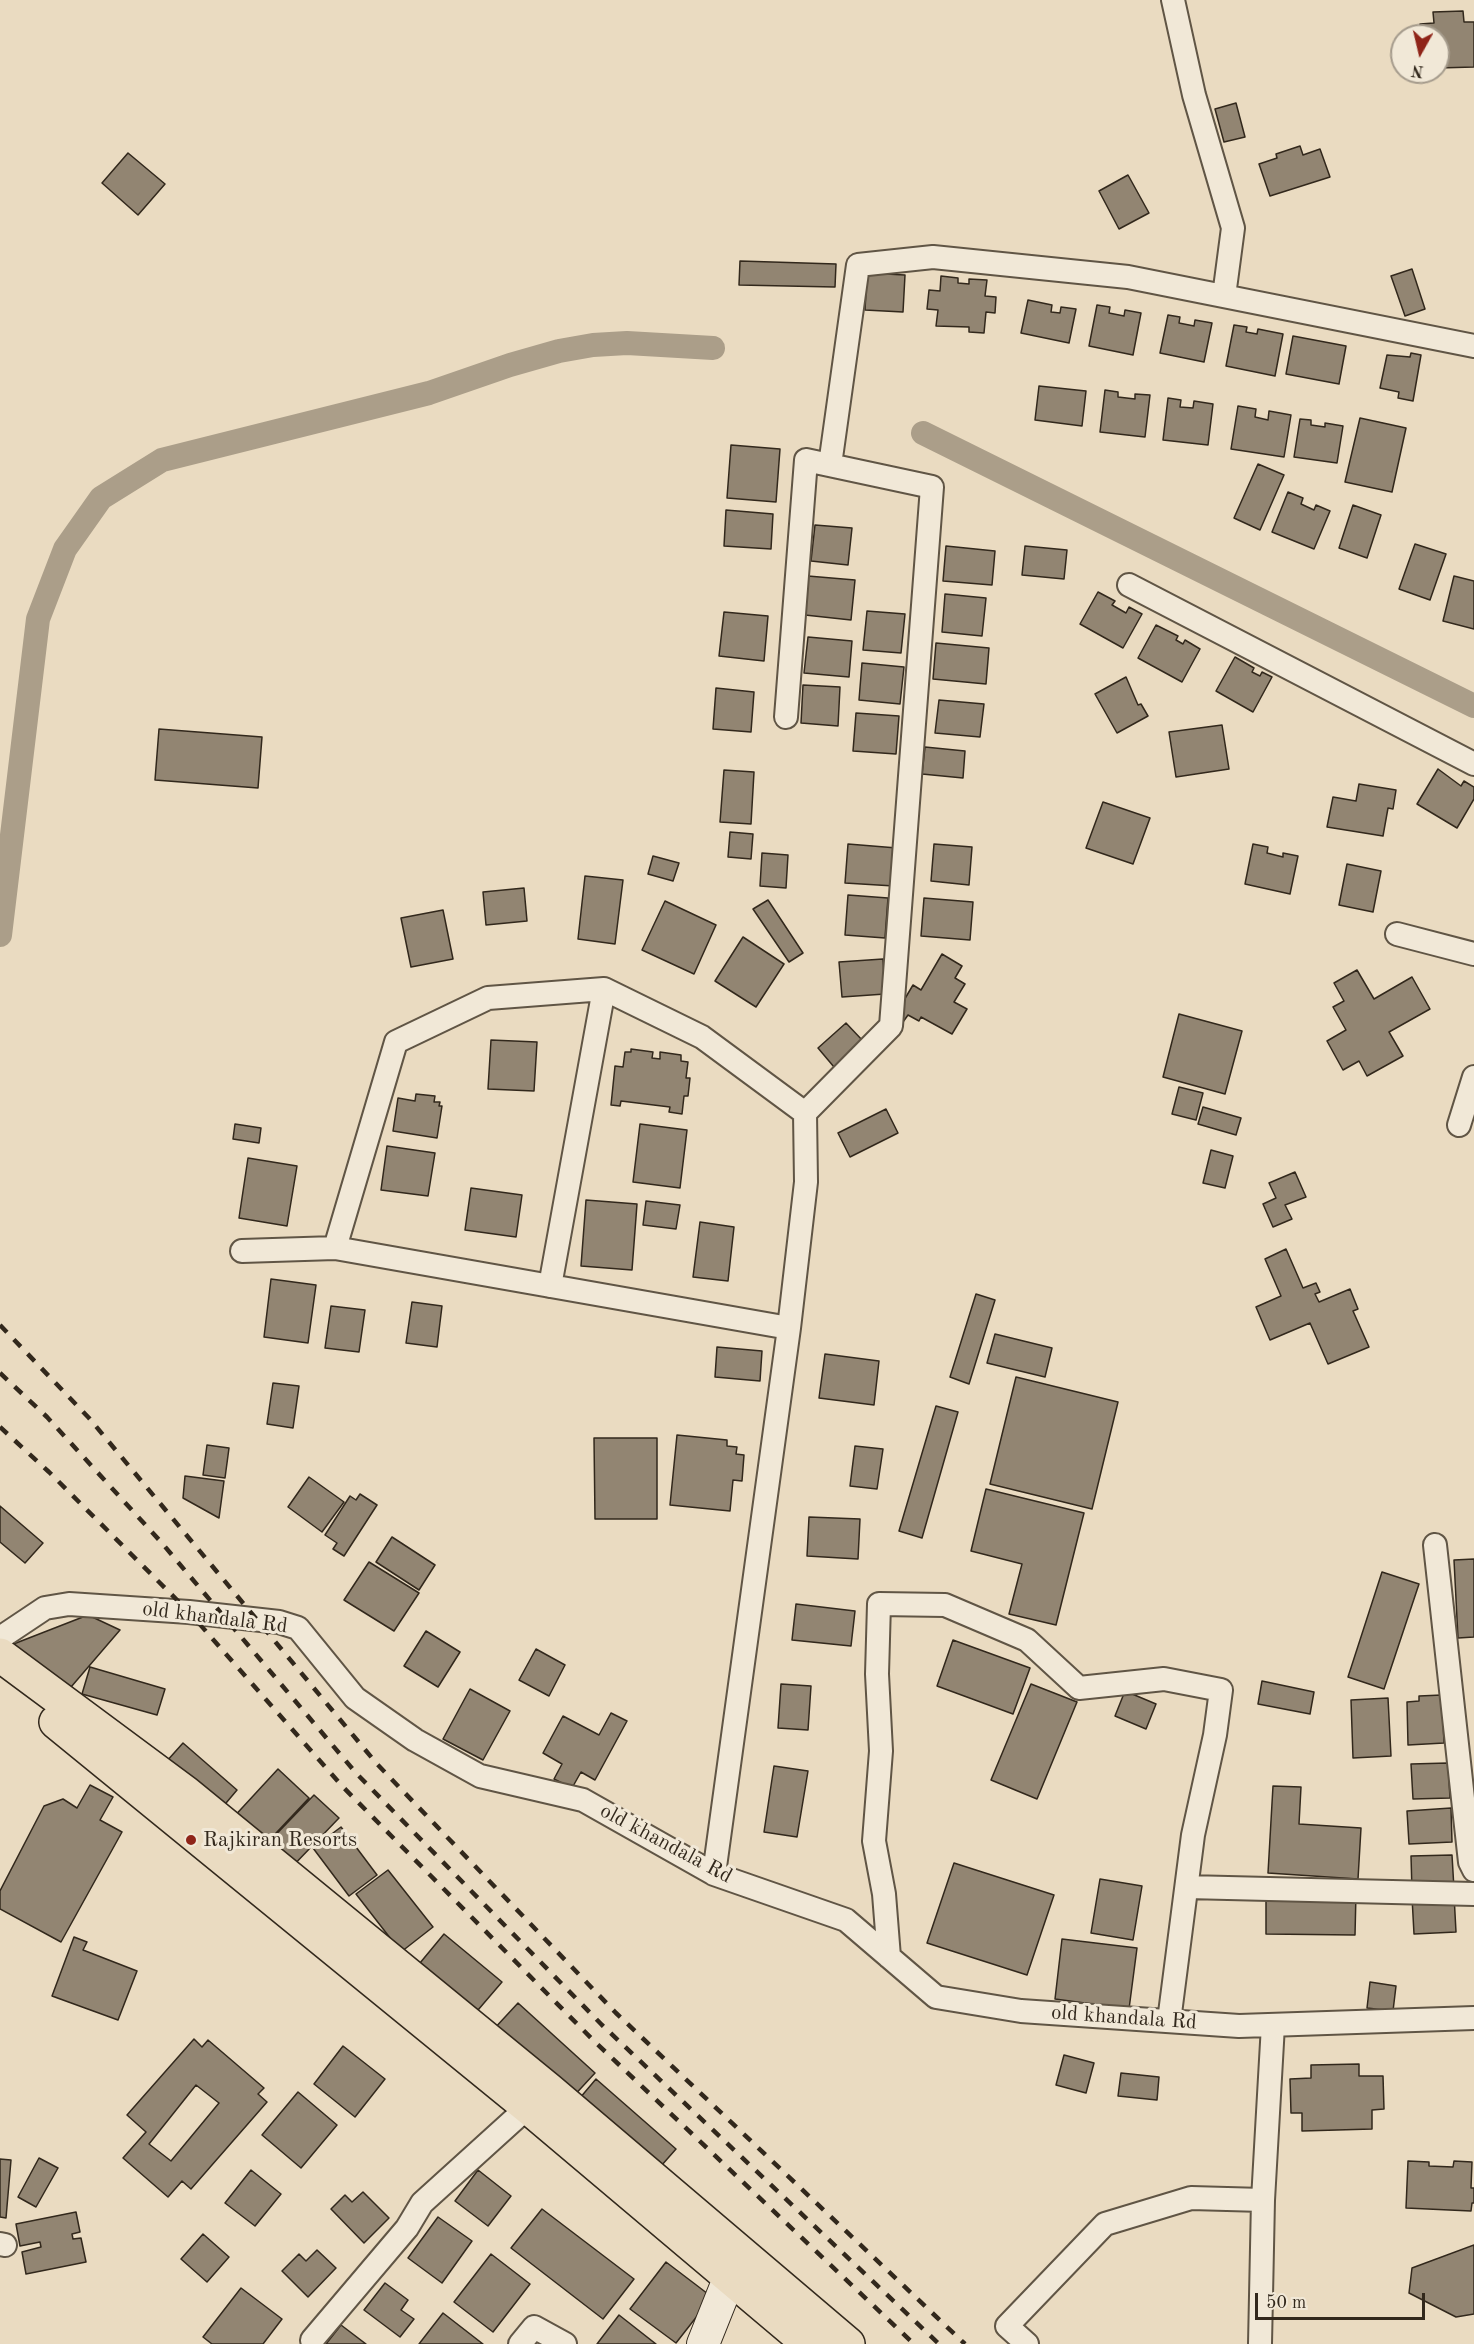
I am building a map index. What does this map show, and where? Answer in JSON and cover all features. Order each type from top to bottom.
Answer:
[{"type":"highway","points":[[0,1654],[186,1793],[549,2090],[848,2344]]},
{"type":"highway","points":[[0,1682],[55,1721],[528,2107],[729,2279],[809,2344]]},
{"type":"street","points":[[1173,0],[1194,95],[1233,228],[1224,296]]},
{"type":"street","points":[[830,465],[858,265],[933,256],[1128,278],[1474,346]]},
{"type":"street","points":[[714,1874],[789,1329],[806,1182],[806,1113],[891,1026],[932,488],[806,460],[786,717]]},
{"type":"street","points":[[1129,585],[1474,764]]},
{"type":"street","points":[[1397,934],[1474,954]]},
{"type":"street","points":[[335,1248],[396,1042],[488,998],[604,988],[702,1037],[806,1113]]},
{"type":"street","points":[[550,1286],[604,988]]},
{"type":"street","points":[[1459,1125],[1474,1077]]},
{"type":"street","points":[[242,1251],[335,1248],[789,1329]]},
{"type":"street","points":[[1435,1545],[1470,1862],[1474,1870]]},
{"type":"street","name":"old khandala Rd","points":[[0,1638],[45,1608],[69,1604],[189,1612],[279,1622],[298,1628],[355,1698],[415,1740],[480,1776],[583,1800],[714,1874],[846,1920],[936,1997],[1021,2011],[1239,2026],[1474,2019]]},
{"type":"street","points":[[889,1957],[884,1894],[874,1841],[881,1751],[877,1674],[879,1604],[945,1605],[1027,1640],[1079,1688],[1164,1679],[1221,1690],[1215,1735],[1193,1835],[1169,2021]]},
{"type":"street","points":[[1187,1887],[1474,1893]]},
{"type":"street","points":[[1260,2344],[1263,2200],[1272,2025]]},
{"type":"street","points":[[312,2340],[407,2228],[422,2204],[528,2107]]},
{"type":"street","points":[[1027,2344],[1007,2326],[1106,2224],[1191,2198],[1263,2200]]},
{"type":"street","points":[[703,2344],[729,2279]]},
{"type":"street","points":[[520,2344],[534,2327],[565,2344]]},
{"type":"building","points":[[1463,11],[1464,22],[1474,22],[1474,67],[1450,68],[1450,24],[1420,24],[1434,23],[1433,12]]},
{"type":"building","points":[[1236,103],[1245,137],[1224,142],[1215,109]]},
{"type":"building","points":[[1300,146],[1303,155],[1320,149],[1330,177],[1270,196],[1259,164],[1277,158],[1276,154]]},
{"type":"building","points":[[128,153],[165,184],[138,215],[102,183]]},
{"type":"building","points":[[1128,175],[1149,213],[1119,229],[1099,191]]},
{"type":"building","points":[[740,261],[836,264],[835,287],[739,285]]},
{"type":"building","points":[[1412,269],[1425,309],[1405,316],[1391,276]]},
{"type":"building","points":[[867,273],[905,275],[903,312],[865,310]]},
{"type":"building","points":[[941,276],[958,278],[958,283],[969,284],[969,279],[987,280],[985,296],[996,297],[995,313],[986,312],[984,333],[969,332],[969,327],[936,326],[938,310],[927,309],[929,290],[940,291]]},
{"type":"building","points":[[1028,300],[1052,305],[1051,312],[1060,313],[1061,307],[1076,309],[1069,343],[1021,333]]},
{"type":"building","points":[[1097,305],[1110,307],[1109,313],[1124,316],[1125,310],[1141,313],[1133,355],[1089,346]]},
{"type":"building","points":[[1168,315],[1180,317],[1179,323],[1194,326],[1195,320],[1212,323],[1204,362],[1160,353]]},
{"type":"building","points":[[1234,325],[1247,327],[1246,332],[1257,334],[1258,329],[1283,334],[1275,376],[1226,366]]},
{"type":"building","points":[[1293,336],[1346,346],[1339,384],[1286,374]]},
{"type":"building","points":[[1411,353],[1421,355],[1413,401],[1398,398],[1399,392],[1380,388],[1387,355],[1410,357]]},
{"type":"building","points":[[1039,386],[1086,391],[1082,426],[1035,420]]},
{"type":"building","points":[[1105,390],[1118,392],[1118,397],[1135,399],[1135,394],[1150,395],[1145,437],[1100,432]]},
{"type":"building","points":[[1168,398],[1181,400],[1180,407],[1193,408],[1194,401],[1213,404],[1208,445],[1163,440]]},
{"type":"building","points":[[1238,406],[1256,409],[1255,417],[1268,420],[1269,411],[1291,415],[1284,457],[1231,449]]},
{"type":"building","points":[[1360,418],[1406,428],[1392,492],[1345,482]]},
{"type":"building","points":[[1300,419],[1311,420],[1311,425],[1325,427],[1325,423],[1343,426],[1337,463],[1294,457]]},
{"type":"building","points":[[731,445],[780,449],[776,502],[727,498]]},
{"type":"building","points":[[1258,464],[1284,475],[1260,530],[1234,518]]},
{"type":"building","points":[[1288,492],[1303,498],[1301,504],[1314,510],[1316,505],[1330,511],[1314,549],[1272,532]]},
{"type":"building","points":[[1353,505],[1381,515],[1367,558],[1339,548]]},
{"type":"building","points":[[726,510],[773,514],[771,549],[724,546]]},
{"type":"building","points":[[815,525],[852,528],[848,565],[811,561]]},
{"type":"building","points":[[1415,544],[1446,554],[1430,600],[1399,589]]},
{"type":"building","points":[[946,546],[995,551],[992,585],[943,581]]},
{"type":"building","points":[[1025,546],[1067,550],[1064,579],[1022,575]]},
{"type":"building","points":[[808,576],[855,580],[851,620],[805,615]]},
{"type":"building","points":[[1454,576],[1474,581],[1474,629],[1443,621]]},
{"type":"building","points":[[1098,592],[1115,601],[1112,605],[1126,613],[1129,607],[1142,614],[1123,648],[1080,624]]},
{"type":"building","points":[[945,594],[986,598],[982,636],[942,632]]},
{"type":"building","points":[[867,611],[905,614],[901,653],[863,650]]},
{"type":"building","points":[[724,612],[768,616],[764,661],[719,656]]},
{"type":"building","points":[[1156,625],[1178,636],[1176,640],[1183,644],[1185,640],[1200,649],[1182,682],[1138,658]]},
{"type":"building","points":[[808,637],[852,641],[849,677],[804,673]]},
{"type":"building","points":[[936,643],[989,648],[986,684],[933,679]]},
{"type":"building","points":[[1235,657],[1254,668],[1252,672],[1260,676],[1262,672],[1272,677],[1253,712],[1216,691]]},
{"type":"building","points":[[862,663],[904,667],[900,704],[859,700]]},
{"type":"building","points":[[1126,677],[1138,705],[1141,704],[1148,716],[1117,733],[1095,694]]},
{"type":"building","points":[[803,685],[840,687],[838,726],[801,723]]},
{"type":"building","points":[[716,688],[754,692],[751,732],[713,729]]},
{"type":"building","points":[[939,700],[984,704],[980,737],[935,733]]},
{"type":"building","points":[[856,713],[899,716],[896,754],[853,751]]},
{"type":"building","points":[[1222,725],[1229,769],[1176,777],[1169,732]]},
{"type":"building","points":[[159,729],[262,737],[258,788],[155,780]]},
{"type":"building","points":[[925,747],[965,751],[963,778],[922,774]]},
{"type":"building","points":[[1438,769],[1461,786],[1464,781],[1474,787],[1474,799],[1457,828],[1417,804]]},
{"type":"building","points":[[724,770],[754,772],[751,824],[720,822]]},
{"type":"building","points":[[1359,784],[1396,790],[1393,809],[1388,808],[1383,836],[1327,827],[1333,797],[1356,801]]},
{"type":"building","points":[[1103,802],[1150,818],[1133,864],[1086,848]]},
{"type":"building","points":[[730,832],[753,834],[751,859],[728,857]]},
{"type":"building","points":[[848,844],[897,848],[894,886],[845,883]]},
{"type":"building","points":[[934,844],[972,847],[969,885],[931,881]]},
{"type":"building","points":[[1253,844],[1268,847],[1267,853],[1283,857],[1283,853],[1298,856],[1290,894],[1245,884]]},
{"type":"building","points":[[762,853],[788,855],[786,888],[760,886]]},
{"type":"building","points":[[653,856],[679,863],[673,881],[648,874]]},
{"type":"building","points":[[1347,864],[1381,871],[1373,912],[1339,905]]},
{"type":"building","points":[[585,876],[623,880],[615,944],[578,939]]},
{"type":"building","points":[[524,888],[527,921],[486,925],[483,892]]},
{"type":"building","points":[[848,895],[888,898],[885,938],[845,935]]},
{"type":"building","points":[[924,898],[973,902],[970,940],[921,936]]},
{"type":"building","points":[[768,900],[803,953],[789,962],[753,909]]},
{"type":"building","points":[[665,901],[716,925],[694,974],[642,950]]},
{"type":"building","points":[[443,910],[453,959],[411,967],[401,918]]},
{"type":"building","points":[[743,937],[784,964],[756,1007],[715,981]]},
{"type":"building","points":[[942,954],[962,966],[955,978],[965,984],[954,1002],[967,1009],[952,1034],[921,1017],[919,1021],[908,1015],[903,1022],[894,1017],[913,985],[921,990]]},
{"type":"building","points":[[883,959],[885,994],[842,997],[839,962]]},
{"type":"building","points":[[1357,970],[1374,999],[1412,977],[1430,1009],[1389,1032],[1403,1056],[1367,1076],[1359,1061],[1343,1070],[1327,1041],[1346,1030],[1333,1007],[1344,1001],[1334,983]]},
{"type":"building","points":[[1179,1014],[1242,1031],[1225,1094],[1163,1077]]},
{"type":"building","points":[[846,1023],[863,1041],[834,1067],[818,1048]]},
{"type":"building","points":[[491,1040],[537,1042],[534,1091],[488,1089]]},
{"type":"building","points":[[631,1049],[653,1052],[652,1058],[660,1059],[660,1052],[681,1055],[681,1061],[688,1062],[686,1078],[690,1078],[688,1096],[684,1096],[682,1114],[669,1112],[670,1107],[621,1101],[620,1106],[611,1105],[615,1066],[623,1067],[625,1052],[631,1052]]},
{"type":"building","points":[[1179,1087],[1203,1093],[1196,1120],[1172,1114]]},
{"type":"building","points":[[416,1094],[435,1096],[434,1102],[440,1102],[439,1106],[442,1106],[437,1138],[393,1131],[398,1098],[415,1101]]},
{"type":"building","points":[[1203,1107],[1241,1118],[1236,1135],[1198,1124]]},
{"type":"building","points":[[886,1109],[898,1133],[850,1157],[838,1133]]},
{"type":"building","points":[[235,1124],[261,1128],[259,1143],[233,1139]]},
{"type":"building","points":[[640,1124],[687,1130],[680,1188],[633,1182]]},
{"type":"building","points":[[387,1146],[435,1153],[428,1196],[381,1190]]},
{"type":"building","points":[[1211,1150],[1233,1156],[1225,1188],[1203,1183]]},
{"type":"building","points":[[248,1158],[297,1166],[287,1226],[239,1218]]},
{"type":"building","points":[[1295,1172],[1306,1197],[1285,1205],[1292,1219],[1273,1227],[1263,1204],[1276,1198],[1269,1183]]},
{"type":"building","points":[[471,1188],[522,1195],[516,1237],[465,1230]]},
{"type":"building","points":[[586,1200],[637,1204],[632,1270],[581,1266]]},
{"type":"building","points":[[646,1201],[680,1205],[676,1229],[643,1225]]},
{"type":"building","points":[[700,1222],[734,1227],[728,1281],[693,1277]]},
{"type":"building","points":[[1286,1249],[1303,1288],[1316,1283],[1320,1292],[1315,1294],[1319,1302],[1350,1289],[1358,1309],[1353,1311],[1369,1347],[1328,1364],[1310,1323],[1270,1340],[1256,1307],[1281,1296],[1265,1259]]},
{"type":"building","points":[[271,1279],[316,1285],[308,1343],[264,1337]]},
{"type":"building","points":[[976,1294],[995,1300],[969,1384],[950,1377]]},
{"type":"building","points":[[412,1302],[442,1306],[437,1347],[406,1343]]},
{"type":"building","points":[[331,1306],[365,1310],[359,1352],[325,1348]]},
{"type":"building","points":[[995,1334],[1052,1348],[1045,1377],[987,1363]]},
{"type":"building","points":[[717,1347],[762,1351],[760,1381],[715,1377]]},
{"type":"building","points":[[825,1354],[879,1361],[874,1405],[819,1398]]},
{"type":"building","points":[[1016,1377],[1118,1402],[1092,1509],[990,1484]]},
{"type":"building","points":[[273,1383],[299,1386],[293,1428],[267,1424]]},
{"type":"building","points":[[936,1406],[958,1412],[922,1538],[899,1531]]},
{"type":"building","points":[[677,1435],[727,1440],[727,1446],[737,1447],[736,1454],[744,1455],[742,1481],[733,1480],[730,1511],[670,1505]]},
{"type":"building","points":[[594,1438],[657,1438],[657,1519],[595,1519]]},
{"type":"building","points":[[207,1445],[229,1448],[225,1478],[203,1475]]},
{"type":"building","points":[[855,1446],[883,1449],[877,1489],[850,1486]]},
{"type":"building","points":[[185,1476],[224,1481],[219,1518],[183,1498]]},
{"type":"building","points":[[309,1477],[344,1502],[322,1532],[288,1507]]},
{"type":"building","points":[[986,1489],[1084,1513],[1056,1625],[1009,1614],[1022,1564],[971,1551]]},
{"type":"building","points":[[360,1494],[377,1505],[344,1556],[333,1549],[337,1543],[325,1535],[350,1496],[356,1500]]},
{"type":"building","points":[[0,1506],[43,1543],[25,1563],[0,1542]]},
{"type":"building","points":[[809,1517],[860,1519],[858,1559],[807,1556]]},
{"type":"building","points":[[392,1537],[435,1565],[419,1590],[376,1562]]},
{"type":"building","points":[[1474,1559],[1474,1637],[1458,1638],[1454,1560]]},
{"type":"building","points":[[369,1562],[419,1593],[394,1631],[344,1600]]},
{"type":"building","points":[[1382,1572],[1419,1584],[1384,1689],[1348,1677]]},
{"type":"building","points":[[796,1604],[855,1611],[851,1646],[792,1640]]},
{"type":"building","points":[[88,1615],[120,1630],[65,1694],[11,1645]]},
{"type":"building","points":[[426,1631],[460,1652],[438,1687],[404,1666]]},
{"type":"building","points":[[953,1640],[1030,1668],[1013,1714],[937,1686]]},
{"type":"building","points":[[536,1649],[565,1665],[549,1696],[519,1680]]},
{"type":"building","points":[[90,1667],[165,1689],[157,1715],[82,1694]]},
{"type":"building","points":[[1262,1681],[1314,1692],[1310,1714],[1258,1704]]},
{"type":"building","points":[[781,1684],[811,1686],[808,1730],[778,1728]]},
{"type":"building","points":[[1031,1684],[1077,1702],[1037,1799],[991,1780]]},
{"type":"building","points":[[470,1689],[510,1711],[483,1760],[443,1739]]},
{"type":"building","points":[[1125,1691],[1156,1704],[1146,1729],[1115,1716]]},
{"type":"building","points":[[1442,1695],[1444,1743],[1408,1745],[1407,1702],[1419,1701],[1419,1696]]},
{"type":"building","points":[[1388,1698],[1391,1756],[1353,1758],[1351,1700]]},
{"type":"building","points":[[611,1713],[627,1721],[595,1780],[581,1772],[572,1788],[554,1779],[562,1764],[543,1753],[563,1716],[599,1735]]},
{"type":"building","points":[[183,1743],[237,1790],[221,1809],[166,1762]]},
{"type":"building","points":[[1448,1763],[1450,1798],[1413,1799],[1411,1764]]},
{"type":"building","points":[[774,1766],[808,1771],[797,1837],[764,1832]]},
{"type":"building","points":[[278,1769],[309,1798],[261,1849],[230,1821]]},
{"type":"building","points":[[90,1785],[113,1797],[100,1820],[122,1832],[61,1942],[0,1909],[0,1891],[44,1806],[63,1799],[77,1808]]},
{"type":"building","points":[[1273,1786],[1301,1787],[1299,1824],[1361,1828],[1358,1879],[1268,1873]]},
{"type":"building","points":[[314,1795],[339,1818],[288,1871],[263,1848]]},
{"type":"building","points":[[1451,1808],[1452,1842],[1409,1844],[1407,1811]]},
{"type":"building","points":[[341,1827],[377,1875],[349,1896],[313,1848]]},
{"type":"building","points":[[1452,1855],[1454,1889],[1412,1891],[1411,1856]]},
{"type":"building","points":[[954,1863],[1054,1895],[1027,1975],[927,1943]]},
{"type":"building","points":[[388,1870],[433,1927],[401,1952],[356,1894]]},
{"type":"building","points":[[1100,1879],[1142,1886],[1133,1940],[1091,1933]]},
{"type":"building","points":[[1266,1892],[1356,1893],[1355,1935],[1266,1934]]},
{"type":"building","points":[[1454,1895],[1456,1932],[1414,1934],[1412,1897]]},
{"type":"building","points":[[444,1934],[502,1982],[472,2017],[415,1969]]},
{"type":"building","points":[[74,1937],[87,1942],[83,1950],[137,1971],[118,2020],[52,1996]]},
{"type":"building","points":[[1062,1939],[1137,1948],[1129,2009],[1055,1999]]},
{"type":"building","points":[[1370,1982],[1396,1986],[1393,2011],[1367,2008]]},
{"type":"building","points":[[518,2003],[595,2073],[570,2100],[493,2030]]},
{"type":"building","points":[[194,2039],[202,2047],[208,2040],[264,2088],[258,2094],[267,2102],[191,2189],[182,2181],[168,2197],[123,2158],[146,2132],[127,2115]],"holes":[[[196,2085],[219,2103],[171,2161],[149,2144]]]},
{"type":"building","points":[[343,2046],[385,2079],[355,2117],[314,2084]]},
{"type":"building","points":[[1064,2055],[1094,2063],[1086,2093],[1056,2085]]},
{"type":"building","points":[[1359,2064],[1359,2076],[1383,2076],[1384,2109],[1372,2110],[1372,2129],[1302,2131],[1302,2113],[1291,2113],[1290,2079],[1311,2078],[1311,2065]]},
{"type":"building","points":[[1121,2073],[1159,2077],[1157,2100],[1118,2096]]},
{"type":"building","points":[[596,2079],[676,2149],[654,2174],[574,2105]]},
{"type":"building","points":[[298,2092],[337,2125],[301,2168],[262,2135]]},
{"type":"building","points":[[39,2158],[58,2168],[36,2207],[18,2197]]},
{"type":"building","points":[[0,2159],[11,2160],[6,2218],[0,2217]]},
{"type":"building","points":[[1408,2161],[1429,2162],[1429,2166],[1453,2167],[1454,2161],[1472,2162],[1471,2188],[1474,2188],[1474,2203],[1472,2203],[1471,2211],[1406,2208]]},
{"type":"building","points":[[251,2170],[281,2194],[255,2226],[225,2203]]},
{"type":"building","points":[[478,2170],[511,2196],[488,2226],[455,2201]]},
{"type":"building","points":[[363,2192],[389,2218],[364,2243],[331,2209],[345,2195],[352,2202]]},
{"type":"building","points":[[542,2209],[634,2279],[603,2319],[511,2248]]},
{"type":"building","points":[[76,2212],[80,2232],[72,2234],[73,2239],[81,2238],[86,2262],[26,2274],[22,2252],[41,2247],[40,2242],[20,2246],[16,2224]]},
{"type":"building","points":[[438,2217],[472,2241],[442,2283],[408,2258]]},
{"type":"building","points":[[203,2234],[229,2257],[207,2282],[181,2259]]},
{"type":"building","points":[[1474,2245],[1474,2314],[1456,2317],[1409,2293],[1412,2268]]},
{"type":"building","points":[[317,2250],[336,2268],[308,2297],[282,2271],[299,2254],[306,2261]]},
{"type":"building","points":[[491,2254],[530,2284],[493,2332],[454,2302]]},
{"type":"building","points":[[666,2262],[712,2297],[676,2343],[630,2309]]},
{"type":"building","points":[[385,2283],[408,2300],[401,2310],[414,2319],[400,2337],[364,2310]]},
{"type":"building","points":[[241,2288],[282,2319],[263,2344],[212,2344],[203,2337]]},
{"type":"building","points":[[443,2313],[483,2344],[419,2344]]},
{"type":"building","points":[[619,2315],[656,2344],[597,2344]]},
{"type":"building","points":[[341,2325],[366,2344],[326,2344]]},
{"type":"waterway","points":[[0,935],[38,619],[65,549],[101,498],[162,460],[429,393],[559,351],[593,345],[627,343],[713,348]]},
{"type":"waterway","points":[[923,433],[1474,706]]},
{"type":"railway","points":[[0,1325],[89,1418],[377,1764],[616,2013],[965,2344]]},
{"type":"railway","points":[[0,1373],[47,1417],[161,1542],[356,1773],[602,2025],[939,2344]]},
{"type":"railway","points":[[0,1427],[49,1472],[189,1612],[342,1786],[594,2041],[914,2344]]},
{"type":"place","name":"Rajkiran Resorts","points":[[191,1840]]}]
